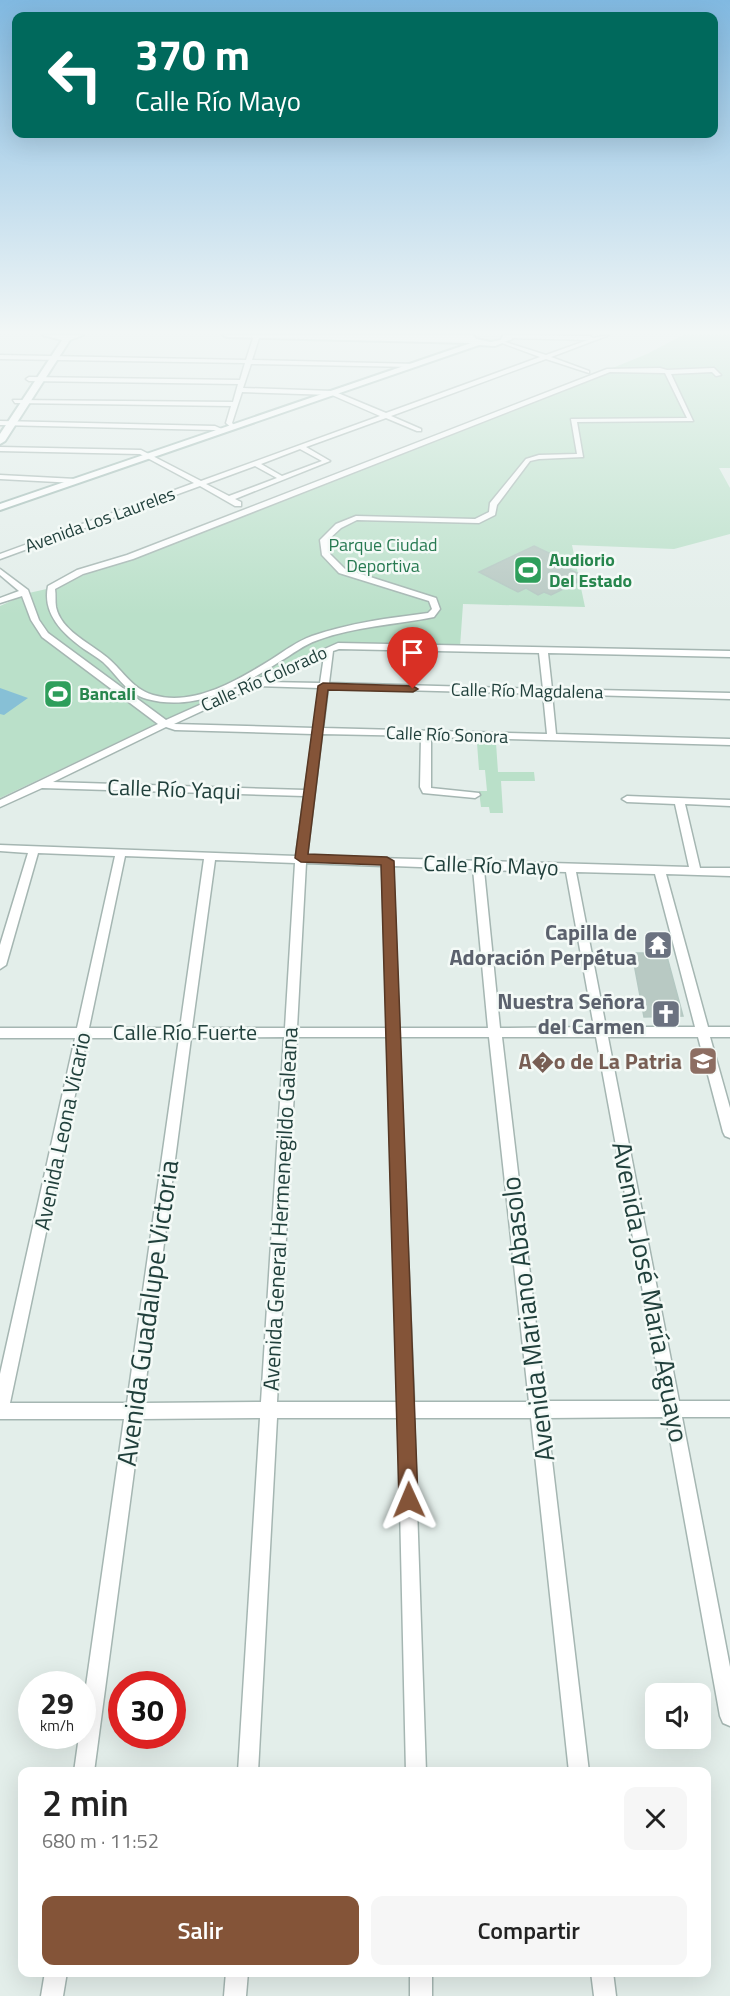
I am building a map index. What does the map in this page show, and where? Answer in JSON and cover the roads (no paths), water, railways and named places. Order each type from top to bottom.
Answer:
[{"type":"street","points":[[0,441],[8,428]]},
{"type":"street","points":[[189,428],[218,429]]},
{"type":"street","name":"Avenida Los Laureles","points":[[0,557],[353,428]]},
{"type":"street","points":[[415,428],[419,430]]},
{"type":"street","points":[[462,428],[116,562],[87,569],[51,588],[53,610],[65,629],[113,665],[128,686],[148,696],[166,700],[211,695],[276,660],[299,644],[318,637],[375,623],[431,615],[436,609],[432,600],[342,571],[326,555],[324,540],[330,532],[344,522],[356,518],[476,521],[487,517],[528,460],[539,457],[581,456],[575,428]]},
{"type":"street","points":[[0,500],[218,429]]},
{"type":"street","points":[[229,499],[327,463],[301,447]]},
{"type":"street","points":[[0,449],[145,454],[238,504]]},
{"type":"street","points":[[0,507],[145,454]]},
{"type":"street","points":[[255,463],[283,478]]},
{"type":"street","points":[[0,477],[76,481]]},
{"type":"street","points":[[0,571],[25,592],[35,620],[45,635],[165,724]]},
{"type":"street","points":[[0,602],[25,592]]},
{"type":"street","name":"Calle Río Colorado","points":[[0,804],[165,724],[329,649],[351,645],[730,654]]},
{"type":"street","name":"Avenida General Hermenegildo Galeana","points":[[248,1767],[301,858],[329,649]]},
{"type":"street","points":[[543,649],[552,738]]},
{"type":"street","name":"Calle Río Magdalena","points":[[253,684],[730,696]]},
{"type":"street","name":"Calle Río Sonora","points":[[165,724],[185,728],[730,742]]},
{"type":"street","points":[[426,734],[425,787],[427,791],[475,795]]},
{"type":"street","name":"Calle Río Yaqui","points":[[39,785],[310,793]]},
{"type":"street","points":[[627,799],[730,803]]},
{"type":"street","points":[[678,800],[695,871]]},
{"type":"street","name":"Calle Río Mayo","points":[[0,848],[478,866],[730,872]]},
{"type":"street","points":[[0,965],[33,849]]},
{"type":"street","name":"Avenida Leona Vicario","points":[[0,1411],[121,852]]},
{"type":"street","name":"Avenida Guadalupe Victoria","points":[[85,1767],[210,855]]},
{"type":"street","points":[[387,861],[416,1767]]},
{"type":"street","name":"Avenida Mariano Abasolo","points":[[478,866],[578,1767]]},
{"type":"street","name":"Avenida José María Aguayo","points":[[570,867],[730,1716]]},
{"type":"street","points":[[659,870],[730,1132]]},
{"type":"street","name":"Calle Río Fuerte","points":[[0,1033],[730,1032]]},
{"type":"street","points":[[0,1411],[730,1409]]},
{"type":"street","points":[[52,1996],[55,1977]]},
{"type":"street","points":[[235,1996],[237,1977]]},
{"type":"street","points":[[421,1977],[421,1996]]},
{"type":"street","points":[[603,1977],[605,1996]]},
{"type":"water","points":[[0,688],[28,698],[4,715],[0,714]]},
{"type":"place","name":"Audiorio Del Estado","points":[[528,570]]},
{"type":"place","name":"Bancali","points":[[58,694]]},
{"type":"place","name":"Capilla de Adoración Perpétua","points":[[658,945]]},
{"type":"place","name":"Nuestra Señora del Carmen","points":[[666,1014]]},
{"type":"place","name":"A�o de La Patria","points":[[703,1061]]},
{"type":"park label","name":"Parque Ciudad Deportiva","points":[[383,555]]}]
